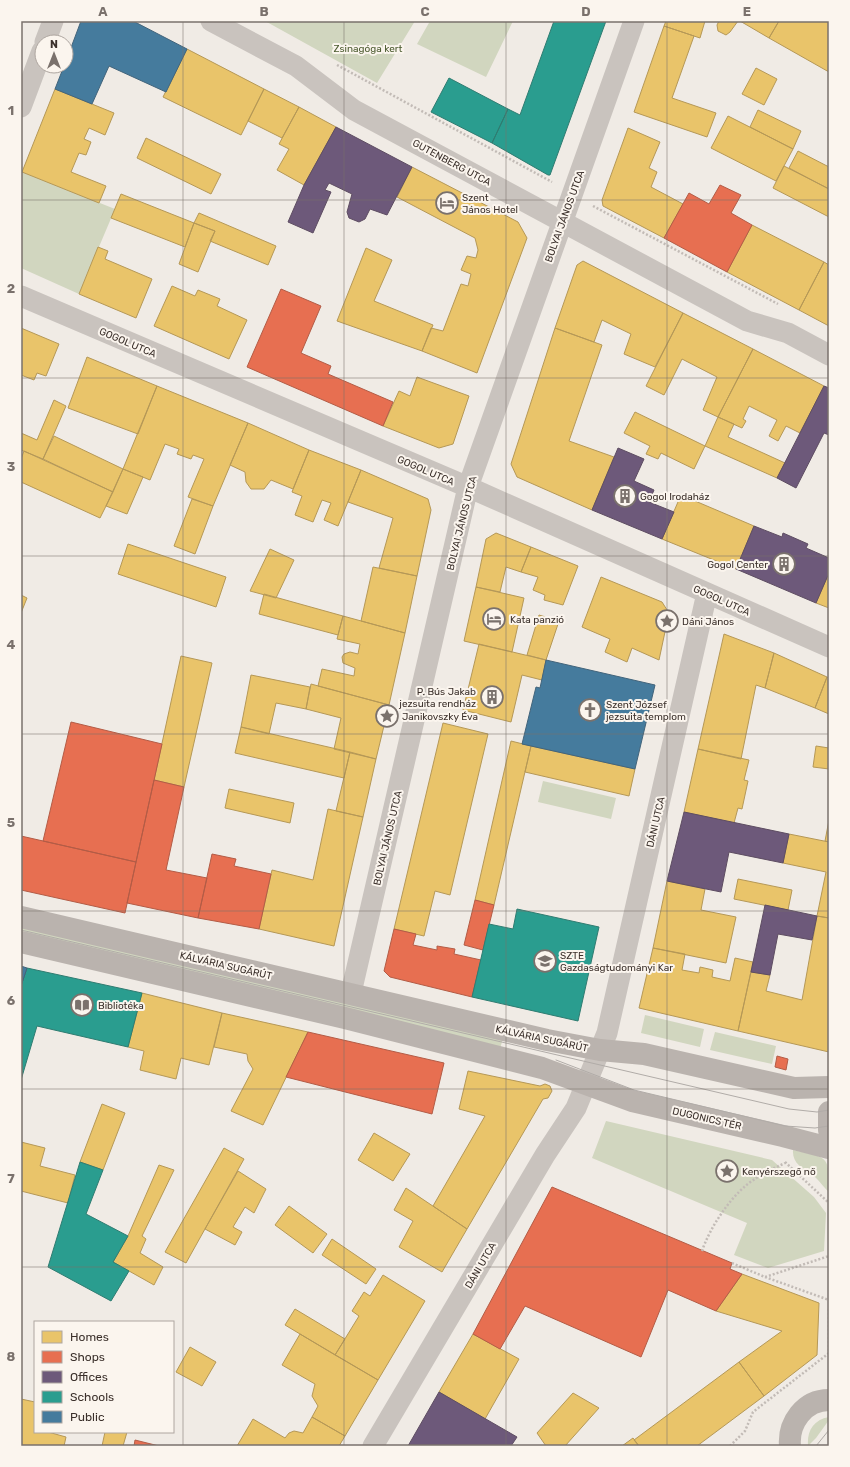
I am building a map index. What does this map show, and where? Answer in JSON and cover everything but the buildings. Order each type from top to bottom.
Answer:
[{"type":"street","points":[[48,34],[53,21]]},
{"type":"street","name":"GUTENBERG UTCA","points":[[211,21],[296,66],[354,110],[747,321],[788,333],[829,355]]},
{"type":"street","name":"BOLYAI JÁNOS UTCA","points":[[351,993],[468,488],[634,21]]},
{"type":"street","points":[[21,107],[34,72]]},
{"type":"street","name":"GOGOL UTCA","points":[[21,296],[468,488],[829,647]]},
{"type":"street","name":"DÁNI UTCA","points":[[600,1050],[607,1033],[707,593]]},
{"type":"street","name":"KÁLVÁRIA SUGÁRÚT","points":[[21,917],[548,1040],[600,1050],[587,1084]]},
{"type":"street","points":[[21,942],[344,1018],[542,1068],[587,1084]]},
{"type":"street","points":[[600,1050],[644,1054],[794,1088],[829,1088]]},
{"type":"street","name":"DÁNI UTCA","points":[[373,1446],[545,1155],[576,1108],[587,1084]]},
{"type":"street","name":"DUGONICS TÉR","points":[[587,1084],[632,1101],[784,1136],[829,1148]]},
{"type":"street","points":[[829,1112],[829,1130]]},
{"type":"street","points":[[772,1446],[790,1440],[793,1424],[798,1415],[822,1401],[829,1385]]},
{"type":"path","points":[[331,62],[554,183],[556,176]]},
{"type":"path","points":[[592,206],[780,305]]},
{"type":"path","points":[[782,1160],[829,1203]]},
{"type":"path","points":[[702,1251],[705,1243],[727,1206],[738,1193],[754,1179],[786,1163]]},
{"type":"path","points":[[765,1277],[829,1256]]},
{"type":"path","points":[[732,1263],[765,1277],[829,1300]]},
{"type":"path","points":[[730,1446],[745,1431],[753,1412],[829,1353],[829,1309]]},
{"type":"green space","name":"Zsinagóga kert","points":[[265,21],[415,21],[377,83]]},
{"type":"green space","points":[[430,21],[513,21],[486,77],[417,44]]},
{"type":"green space","points":[[22,172],[115,209],[79,294],[21,268]]},
{"type":"green space","points":[[543,781],[616,798],[611,819],[538,802]]},
{"type":"green space","points":[[21,924],[503,1038],[500,1049],[21,936]]},
{"type":"green space","points":[[645,1015],[704,1029],[700,1047],[641,1033]]},
{"type":"green space","points":[[715,1032],[776,1046],[772,1064],[710,1050]]},
{"type":"green space","points":[[606,1121],[772,1160],[814,1197],[826,1213],[824,1251],[768,1268],[734,1255],[747,1223],[592,1158]]},
{"type":"green space","points":[[793,1150],[814,1155],[824,1160],[828,1171],[829,1192],[816,1177],[798,1165],[793,1155]]},
{"type":"green space","points":[[829,1417],[829,1420],[816,1438],[808,1446],[812,1427],[823,1418]]},
{"type":"tram line","points":[[21,930],[789,1109],[817,1112],[829,1110]]},
{"type":"tram line","points":[[556,1060],[634,1090],[785,1126],[815,1128],[829,1126]]},
{"type":"tram line","points":[[816,1446],[829,1430]]},
{"type":"place","name":"Szent János Hotel","points":[[447,203]]},
{"type":"place","name":"Gogol Irodaház","points":[[625,496]]},
{"type":"place","name":"Gogol Center","points":[[784,564]]},
{"type":"place","name":"Kata panzió","points":[[494,619]]},
{"type":"place","name":"Dáni János","points":[[667,621]]},
{"type":"place","name":"P. Bús Jakab jezsuita rendház","points":[[492,697]]},
{"type":"place","name":"Szent József jezsuita templom","points":[[590,710]]},
{"type":"place","name":"Janikovszky Éva","points":[[387,716]]},
{"type":"place","name":"SZTE Gazdaságtudományi Kar","points":[[545,961]]},
{"type":"place","name":"Bibliotéka","points":[[82,1005]]},
{"type":"place","name":"Kenyérszegő nő","points":[[727,1171]]}]
